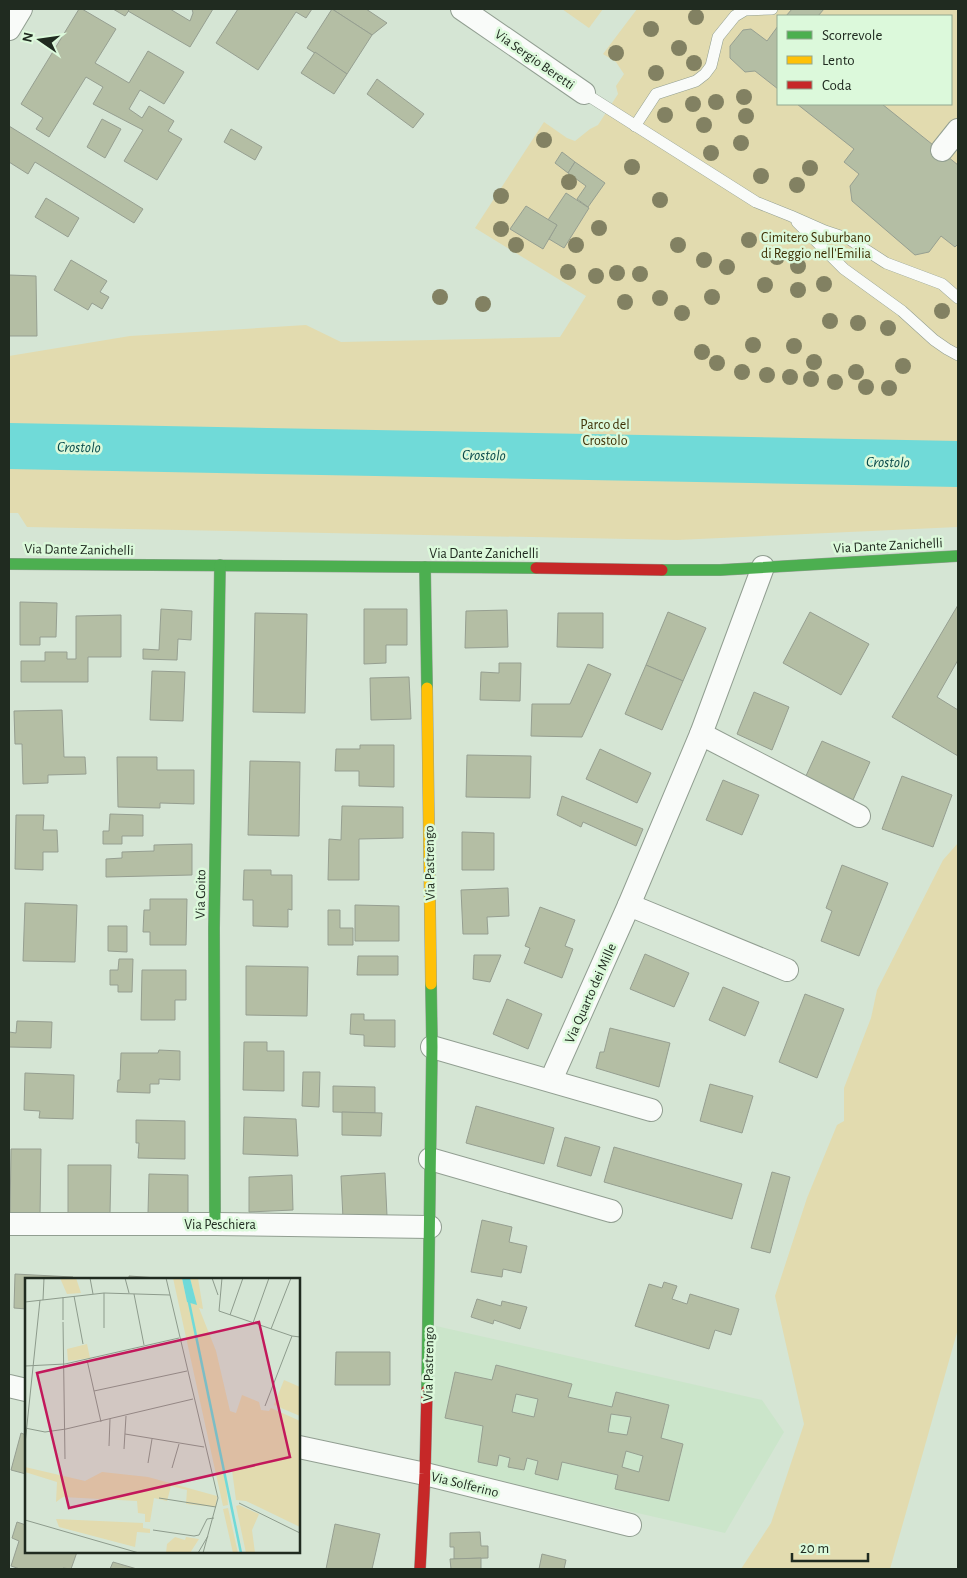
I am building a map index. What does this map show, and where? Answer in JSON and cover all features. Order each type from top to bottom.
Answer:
[{"type":"street","points":[[9,29],[21,9]]},
{"type":"street","name":"Via Sergio Beretti","points":[[462,9],[584,93]]},
{"type":"street","points":[[942,150],[958,130]]},
{"type":"street","name":"Via Dante Zanichelli","points":[[9,564],[720,570],[958,556]]},
{"type":"street","name":"Via Goito","points":[[215,1224],[214,928],[220,566]]},
{"type":"street","name":"Via Pastrengo","points":[[420,1569],[425,1474],[432,1047],[425,567]]},
{"type":"street","name":"Via Quarto dei Mille","points":[[551,1080],[629,905],[701,734],[763,567]]},
{"type":"street","points":[[701,734],[859,816]]},
{"type":"street","points":[[629,905],[787,970]]},
{"type":"street","points":[[432,1047],[651,1110]]},
{"type":"street","points":[[430,1159],[611,1211]]},
{"type":"street","name":"Via Peschiera","points":[[9,1224],[430,1227]]},
{"type":"street","points":[[9,1386],[25,1390]]},
{"type":"street","name":"Via Solferino","points":[[300,1447],[425,1474],[630,1525]]},
{"type":"lane","points":[[635,126],[656,94],[696,81],[705,74],[711,66],[718,37],[736,16],[745,10],[772,9]]},
{"type":"lane","name":"Via Sergio Beretti","points":[[584,93],[756,202],[849,239],[886,263],[942,284],[958,298]]},
{"type":"lane","points":[[791,216],[844,269],[902,311],[940,344],[958,355]]},
{"type":"shaded area","points":[[436,1326],[762,1400],[784,1432],[725,1533],[432,1466]]},
{"type":"green space","points":[[562,9],[603,9],[589,28]]},
{"type":"green space","points":[[637,9],[958,9],[958,527],[677,540],[27,527],[18,513],[9,513],[9,356],[130,336],[306,325],[341,342],[560,337],[586,296],[475,228],[544,122],[567,138],[575,141],[598,125],[618,94],[616,86],[624,74],[616,62],[603,54]]},
{"type":"green space","points":[[958,843],[958,1329],[890,1569],[741,1569],[771,1523],[804,1424],[775,1296],[807,1198],[837,1125],[844,1121],[844,1088],[871,1018],[877,990],[943,860]]},
{"type":"building","points":[[79,9],[116,29],[95,63],[129,83],[148,51],[184,72],[164,104],[140,90],[129,109],[142,118],[149,106],[174,121],[168,131],[182,139],[157,180],[124,161],[143,130],[93,104],[103,87],[86,77],[49,137],[36,129],[43,118],[21,104]]},
{"type":"building","points":[[113,9],[130,9],[125,16]]},
{"type":"building","points":[[130,9],[170,9],[190,21],[193,13],[192,9],[213,9],[190,47],[128,11]]},
{"type":"building","points":[[238,9],[312,9],[306,18],[296,12],[258,70],[216,43]]},
{"type":"building","points":[[332,9],[366,9],[387,23],[372,35]]},
{"type":"building","points":[[332,9],[372,35],[347,74],[307,48]]},
{"type":"building","points":[[792,9],[824,9],[819,15],[787,15]]},
{"type":"building","points":[[777,27],[777,88],[755,71],[745,72],[730,58],[730,46],[743,30],[751,29],[767,41]]},
{"type":"building","points":[[315,52],[347,74],[334,94],[301,73]]},
{"type":"building","points":[[377,79],[424,114],[413,128],[367,94]]},
{"type":"building","points":[[798,105],[883,105],[958,165],[958,244],[955,247],[941,236],[929,252],[915,255],[852,201],[850,186],[859,174],[844,162],[854,149]]},
{"type":"building","points":[[102,119],[121,129],[105,158],[87,147]]},
{"type":"building","points":[[9,126],[143,209],[134,223],[35,162],[28,174],[9,162]]},
{"type":"building","points":[[231,129],[262,147],[255,160],[224,142]]},
{"type":"building","points":[[562,152],[575,162],[568,173],[555,163]]},
{"type":"building","points":[[575,162],[605,183],[588,207],[577,199],[586,186],[568,173]]},
{"type":"building","points":[[566,193],[589,208],[564,248],[549,239],[557,225],[548,220]]},
{"type":"building","points":[[46,198],[79,218],[68,237],[35,217]]},
{"type":"building","points":[[526,206],[557,225],[543,249],[510,229]]},
{"type":"building","points":[[71,260],[107,281],[100,292],[109,297],[102,309],[92,303],[88,310],[54,290]]},
{"type":"building","points":[[9,275],[36,276],[37,336],[9,336]]},
{"type":"building","points":[[20,602],[57,603],[56,637],[40,637],[40,645],[20,645]]},
{"type":"building","points":[[958,605],[958,660],[937,697],[958,710],[958,756],[892,717]]},
{"type":"building","points":[[161,609],[192,611],[191,640],[178,639],[177,660],[143,659],[143,649],[159,650]]},
{"type":"building","points":[[364,609],[407,609],[407,645],[386,645],[386,663],[364,664]]},
{"type":"building","points":[[507,610],[508,647],[465,648],[466,611]]},
{"type":"building","points":[[668,612],[706,628],[683,681],[646,665]]},
{"type":"building","points":[[810,612],[869,644],[841,695],[783,663]]},
{"type":"building","points":[[255,613],[307,614],[305,713],[253,712]]},
{"type":"building","points":[[558,613],[603,613],[603,648],[557,647]]},
{"type":"building","points":[[121,615],[121,657],[88,657],[88,682],[21,682],[21,661],[45,661],[45,652],[67,652],[67,659],[76,659],[76,616]]},
{"type":"building","points":[[499,663],[521,663],[520,701],[480,700],[481,672],[499,673]]},
{"type":"building","points":[[588,664],[611,674],[582,737],[531,736],[532,704],[570,704]]},
{"type":"building","points":[[646,665],[683,681],[662,730],[625,714]]},
{"type":"building","points":[[152,671],[185,672],[183,721],[150,720]]},
{"type":"building","points":[[409,677],[411,719],[371,720],[370,678]]},
{"type":"building","points":[[754,692],[789,707],[772,750],[737,734]]},
{"type":"building","points":[[62,710],[64,757],[85,757],[86,774],[48,775],[48,783],[23,784],[22,744],[15,744],[14,711]]},
{"type":"building","points":[[822,741],[870,762],[853,800],[805,778]]},
{"type":"building","points":[[360,745],[394,745],[394,787],[359,786],[359,771],[335,771],[336,749],[360,749]]},
{"type":"building","points":[[600,749],[651,773],[637,803],[586,779]]},
{"type":"building","points":[[467,755],[531,756],[530,798],[466,797]]},
{"type":"building","points":[[117,757],[157,757],[157,770],[194,770],[194,804],[160,803],[160,808],[118,807]]},
{"type":"building","points":[[250,761],[300,762],[299,836],[248,835]]},
{"type":"building","points":[[902,776],[952,795],[933,847],[882,829]]},
{"type":"building","points":[[723,780],[759,795],[742,835],[706,820]]},
{"type":"building","points":[[562,796],[643,829],[636,846],[583,822],[581,827],[557,815]]},
{"type":"building","points":[[342,806],[403,807],[403,838],[359,839],[359,880],[328,880],[329,839],[341,840]]},
{"type":"building","points":[[110,814],[143,815],[143,836],[122,836],[122,844],[103,844],[103,831],[109,831]]},
{"type":"building","points":[[16,815],[44,815],[43,830],[57,830],[58,852],[43,852],[43,870],[15,869]]},
{"type":"building","points":[[462,832],[494,833],[494,870],[462,870]]},
{"type":"building","points":[[192,844],[192,875],[106,877],[106,859],[122,858],[122,852],[154,851],[154,845]]},
{"type":"building","points":[[842,865],[888,883],[859,956],[821,941],[832,911],[826,908]]},
{"type":"building","points":[[244,870],[271,870],[271,875],[292,875],[292,910],[288,909],[288,927],[253,926],[253,900],[243,900]]},
{"type":"building","points":[[508,888],[509,916],[487,917],[488,934],[463,934],[461,890]]},
{"type":"building","points":[[150,899],[187,899],[186,945],[150,945],[150,932],[143,932],[144,910],[150,910]]},
{"type":"building","points":[[25,903],[77,905],[75,962],[23,961]]},
{"type":"building","points":[[355,905],[399,906],[399,941],[355,941]]},
{"type":"building","points":[[540,907],[575,920],[565,946],[573,949],[562,978],[524,963],[530,948],[525,946]]},
{"type":"building","points":[[328,910],[340,910],[340,928],[353,928],[353,945],[328,945]]},
{"type":"building","points":[[108,926],[127,926],[127,952],[108,951]]},
{"type":"building","points":[[645,954],[689,973],[674,1007],[630,989]]},
{"type":"building","points":[[474,955],[501,955],[490,982],[473,979]]},
{"type":"building","points":[[358,956],[398,956],[398,975],[357,975]]},
{"type":"building","points":[[119,959],[133,959],[132,992],[118,992],[118,985],[110,985],[110,970],[118,970]]},
{"type":"building","points":[[246,966],[308,967],[307,1016],[246,1015]]},
{"type":"building","points":[[142,970],[186,970],[186,1000],[175,1000],[175,1020],[141,1020]]},
{"type":"building","points":[[723,987],[759,1002],[745,1036],[709,1020]]},
{"type":"building","points":[[805,994],[844,1009],[817,1078],[779,1062]]},
{"type":"building","points":[[507,999],[542,1014],[528,1049],[493,1034]]},
{"type":"building","points":[[351,1014],[364,1014],[364,1020],[395,1020],[395,1047],[364,1046],[364,1035],[350,1034]]},
{"type":"building","points":[[17,1021],[52,1022],[51,1048],[9,1047],[9,1032],[16,1033]]},
{"type":"building","points":[[610,1028],[670,1043],[659,1087],[596,1068],[600,1052],[604,1052]]},
{"type":"building","points":[[244,1042],[267,1042],[267,1051],[284,1051],[284,1091],[243,1090]]},
{"type":"building","points":[[159,1050],[180,1051],[180,1080],[159,1079],[159,1084],[150,1084],[150,1093],[117,1092],[118,1080],[120,1080],[121,1053],[158,1053]]},
{"type":"building","points":[[303,1072],[320,1072],[319,1107],[302,1106]]},
{"type":"building","points":[[25,1073],[74,1075],[73,1119],[39,1118],[40,1111],[24,1110]]},
{"type":"building","points":[[710,1084],[753,1096],[742,1133],[700,1121]]},
{"type":"building","points":[[333,1086],[375,1087],[375,1113],[333,1112]]},
{"type":"building","points":[[476,1106],[554,1128],[544,1164],[466,1143]]},
{"type":"building","points":[[342,1112],[382,1113],[381,1136],[342,1135]]},
{"type":"building","points":[[244,1117],[296,1119],[298,1156],[243,1154]]},
{"type":"building","points":[[136,1120],[185,1121],[185,1159],[138,1158],[139,1143],[136,1143]]},
{"type":"building","points":[[565,1137],[600,1147],[591,1176],[557,1166]]},
{"type":"building","points":[[614,1147],[742,1184],[732,1219],[604,1182]]},
{"type":"building","points":[[11,1149],[41,1149],[40,1215],[10,1215]]},
{"type":"building","points":[[68,1165],[111,1165],[110,1213],[68,1213]]},
{"type":"building","points":[[772,1172],[790,1177],[770,1253],[751,1248]]},
{"type":"building","points":[[385,1173],[387,1216],[343,1219],[341,1176]]},
{"type":"building","points":[[149,1174],[188,1175],[188,1213],[148,1213]]},
{"type":"building","points":[[292,1175],[293,1210],[249,1212],[249,1177]]},
{"type":"building","points":[[482,1220],[512,1227],[509,1242],[527,1246],[521,1273],[503,1269],[502,1277],[471,1272]]},
{"type":"building","points":[[15,1274],[73,1277],[25,1278],[25,1309],[14,1308]]},
{"type":"building","points":[[129,1276],[158,1278],[129,1278]]},
{"type":"building","points":[[664,1282],[677,1286],[672,1299],[687,1304],[690,1294],[739,1309],[731,1335],[715,1330],[709,1349],[635,1326],[649,1284],[662,1288]]},
{"type":"building","points":[[477,1299],[501,1306],[502,1301],[527,1307],[520,1329],[494,1320],[493,1324],[471,1317]]},
{"type":"building","points":[[336,1352],[390,1352],[390,1385],[335,1385]]},
{"type":"building","points":[[496,1365],[572,1384],[568,1397],[612,1407],[616,1392],[669,1405],[661,1438],[683,1444],[669,1501],[615,1489],[618,1475],[562,1462],[558,1480],[535,1474],[538,1461],[527,1458],[524,1470],[508,1467],[510,1458],[499,1455],[497,1466],[478,1462],[483,1426],[445,1418],[455,1372],[492,1380]],"holes":[[[516,1394],[538,1399],[534,1417],[512,1412]],[[611,1414],[631,1417],[627,1435],[608,1432]],[[626,1451],[643,1456],[639,1472],[622,1467]]]},
{"type":"building","points":[[21,1433],[25,1435],[25,1474],[11,1470]]},
{"type":"building","points":[[17,1522],[25,1525],[25,1553],[77,1553],[71,1569],[20,1569],[11,1566],[19,1541],[12,1538]]},
{"type":"building","points":[[335,1524],[380,1534],[372,1569],[326,1569]]},
{"type":"building","points":[[480,1532],[481,1546],[488,1546],[488,1558],[454,1559],[454,1547],[450,1547],[450,1533]]},
{"type":"building","points":[[542,1554],[566,1560],[564,1569],[539,1569]]},
{"type":"building","points":[[481,1558],[481,1569],[451,1569],[450,1559]]},
{"type":"building","points":[[113,1562],[137,1569],[110,1569]]},
{"type":"waterway","name":"Crostolo","points":[[9,446],[958,464]]},
{"type":"traffic: fast","points":[[662,570],[720,570],[958,556]]},
{"type":"traffic: fast","points":[[9,564],[536,568]]},
{"type":"traffic: fast","points":[[215,1224],[214,928],[220,565]]},
{"type":"traffic: fast","points":[[425,567],[427,688]]},
{"type":"traffic: fast","points":[[427,1390],[432,1047],[431,984]]},
{"type":"traffic: slow","points":[[427,688],[431,984]]},
{"type":"traffic: jam","points":[[536,568],[662,570]]},
{"type":"traffic: jam","points":[[420,1569],[427,1390]]},
{"type":"park label","name":"Cimitero Suburbano di Reggio nell'Emilia","points":[[816,246]]},
{"type":"park label","name":"Parco del Crostolo","points":[[605,432]]}]
